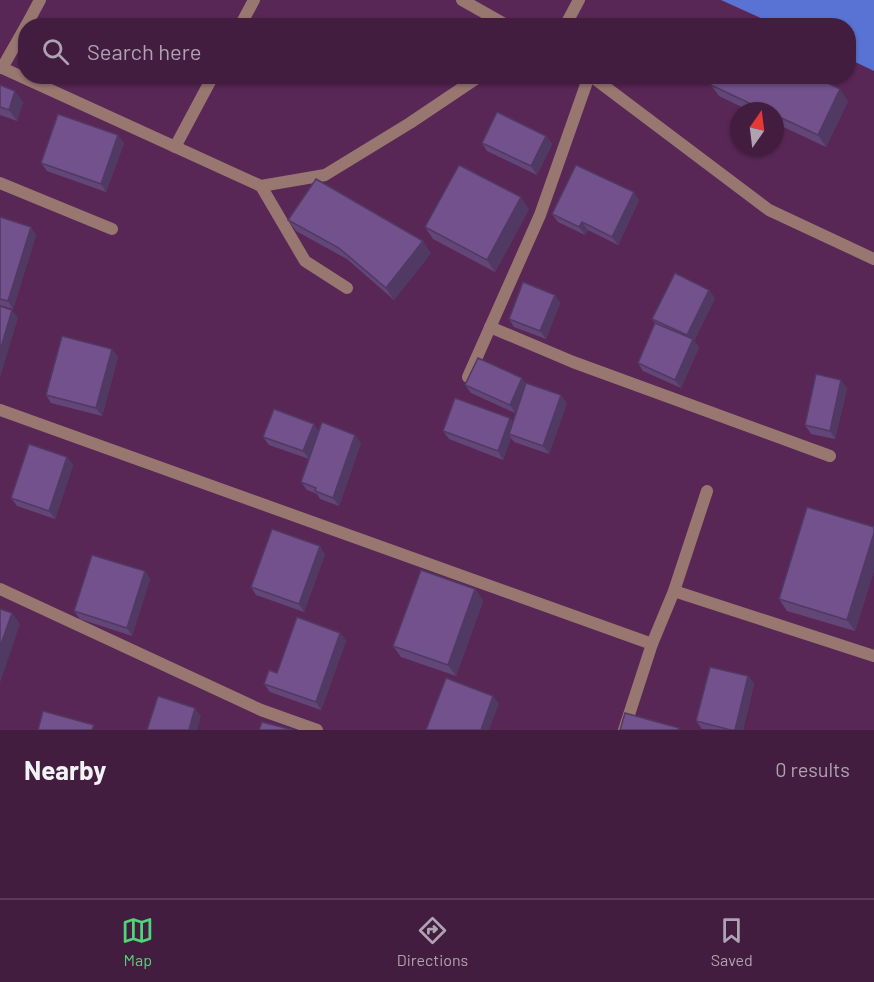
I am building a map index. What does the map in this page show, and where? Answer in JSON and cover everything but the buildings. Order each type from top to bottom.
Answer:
[{"type":"street","points":[[30,18],[40,0]]},
{"type":"street","points":[[244,18],[254,0]]},
{"type":"street","points":[[462,0],[494,18]]},
{"type":"street","points":[[569,18],[579,0]]},
{"type":"street","points":[[18,39],[1,68],[18,76]]},
{"type":"street","points":[[36,84],[261,186],[325,175],[468,84]]},
{"type":"street","points":[[175,147],[209,84]]},
{"type":"street","points":[[468,377],[540,215],[587,84]]},
{"type":"street","points":[[601,84],[769,210],[874,259]]},
{"type":"street","points":[[0,183],[112,229]]},
{"type":"street","points":[[261,186],[305,261],[347,288]]},
{"type":"street","points":[[490,327],[573,362],[830,456]]},
{"type":"street","points":[[0,410],[652,644]]},
{"type":"street","points":[[624,730],[707,491]]},
{"type":"street","points":[[0,590],[261,710],[317,730]]},
{"type":"street","points":[[674,591],[874,656]]},
{"type":"water","points":[[721,0],[874,0],[874,71],[856,62],[856,18],[761,18]]}]
